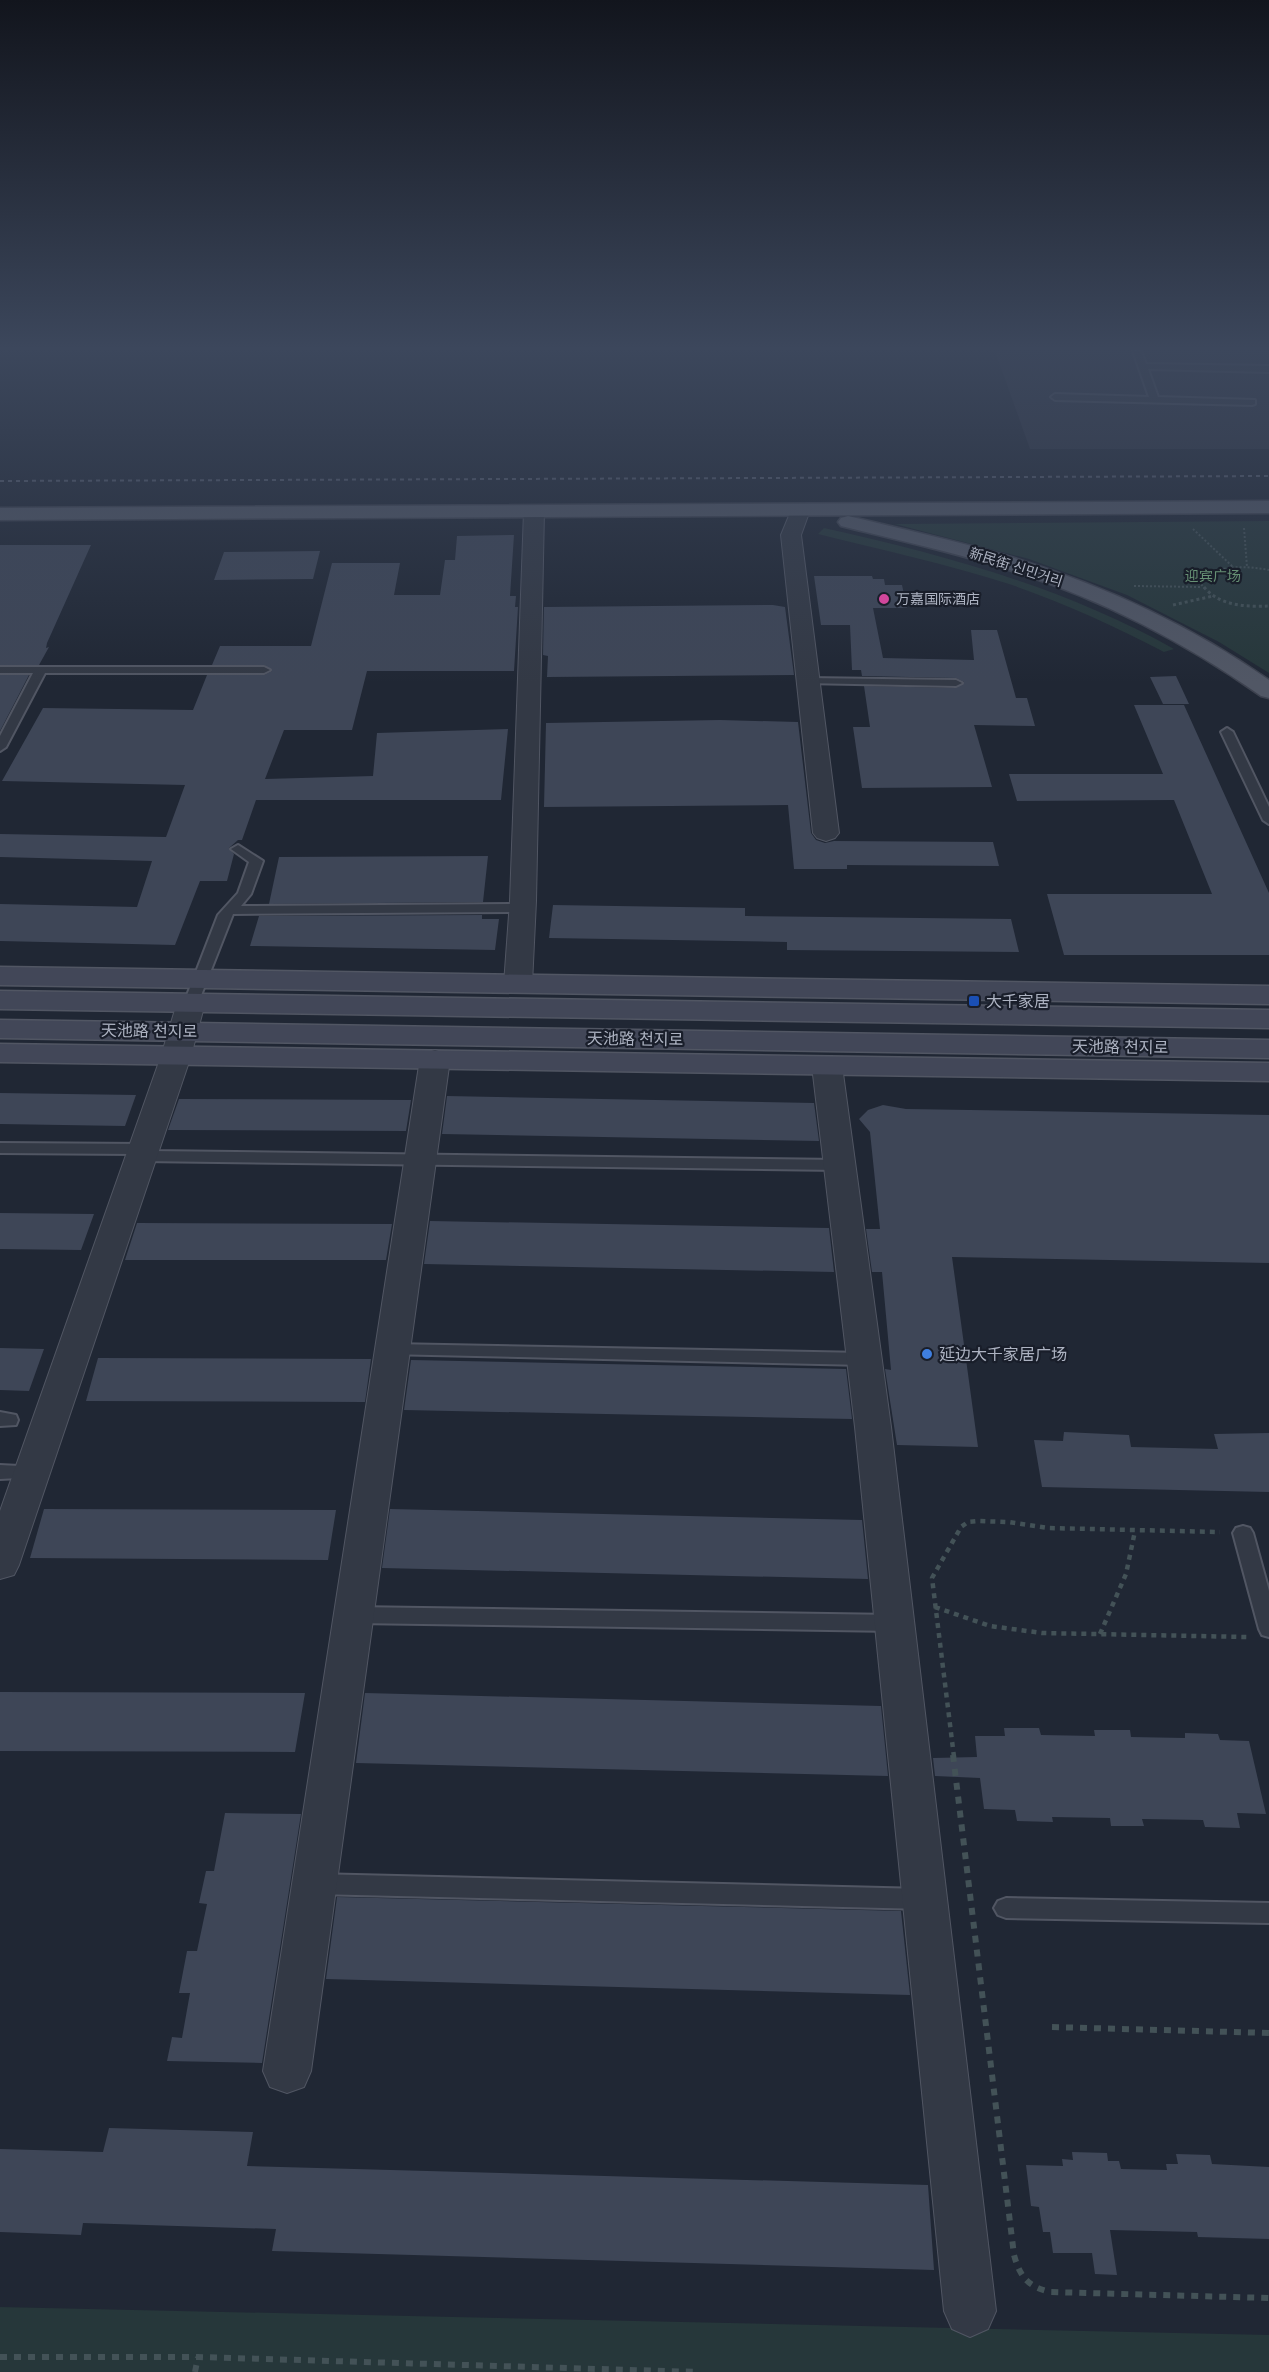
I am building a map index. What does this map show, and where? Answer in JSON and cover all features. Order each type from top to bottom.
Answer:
[{"type":"main road","points":[[0,498],[1269,492]]},
{"type":"main road","name":"新民街 신민거리","points":[[742,494],[966,550],[1076,587],[1187,638],[1269,691]]},
{"type":"main road","points":[[0,514],[1269,507]]},
{"type":"street","points":[[800,510],[791,535],[826,833]]},
{"type":"street","points":[[518,984],[523,908],[534,511]]},
{"type":"street","name":"天池路 천지로","points":[[0,976],[188,1017],[435,1059],[1269,1072]]},
{"type":"street","name":"天池路 천지로","points":[[0,1029],[188,1017],[518,984],[1269,995]]},
{"type":"street","name":"天池路 천지로","points":[[0,1000],[188,1017],[1269,1049]]},
{"type":"street","points":[[0,1566],[16,1472],[142,1153],[188,1017]]},
{"type":"street","name":"天池路 천지로","points":[[0,1053],[188,1017],[1269,1019]]},
{"type":"street","points":[[287,2071],[435,1059]]},
{"type":"street","points":[[827,1066],[865,1359],[970,2311]]},
{"type":"lane","points":[[0,670],[264,670]]},
{"type":"lane","points":[[0,747],[41,670]]},
{"type":"lane","points":[[808,681],[956,683]]},
{"type":"lane","points":[[1227,732],[1268,815]]},
{"type":"lane","points":[[188,1017],[225,915],[244,894],[256,861],[238,849]]},
{"type":"lane","points":[[230,910],[523,908]]},
{"type":"lane","points":[[0,1148],[420,1160],[840,1165]]},
{"type":"lane","points":[[392,1350],[865,1359]]},
{"type":"lane","points":[[1243,1533],[1263,1633]]},
{"type":"lane","points":[[354,1615],[895,1623]]},
{"type":"lane","points":[[315,1884],[924,1899]]},
{"type":"lane","points":[[1006,1908],[1269,1913]]},
{"type":"path","points":[[1244,521],[1247,567]]},
{"type":"path","points":[[1192,529],[1233,567]]},
{"type":"path","points":[[1269,570],[1233,567],[1213,571],[1205,575],[1201,581],[1203,587],[1214,596],[1233,603],[1269,606]]},
{"type":"path","points":[[1125,586],[1203,587]]},
{"type":"path","points":[[1168,606],[1214,596]]},
{"type":"path","points":[[1100,1634],[1126,1574],[1136,1530]]},
{"type":"path","points":[[935,1607],[1005,1629],[1042,1633],[1263,1633]]},
{"type":"path","points":[[1052,2027],[1269,2033]]},
{"type":"path","points":[[0,2357],[198,2357],[521,2369],[699,2372]]},
{"type":"path","points":[[195,2372],[198,2357]]},
{"type":"green space","name":"迎宾广场","points":[[1269,521],[1269,673],[1219,642],[1127,595],[1029,559],[895,524]]},
{"type":"green space","points":[[824,528],[959,562],[1048,591],[1133,627],[1174,649],[1164,652],[1088,615],[1009,584],[818,534]]},
{"type":"green space","points":[[0,2307],[1269,2335],[1269,2372],[0,2372]]},
{"type":"building","points":[[514,535],[510,596],[516,596],[515,607],[518,607],[514,671],[367,671],[352,730],[284,730],[265,779],[373,776],[377,733],[508,729],[501,800],[256,800],[242,840],[238,840],[229,848],[234,854],[227,881],[200,881],[175,945],[0,941],[0,904],[137,907],[152,861],[0,857],[0,834],[166,837],[185,785],[2,781],[43,708],[193,710],[207,675],[264,675],[272,671],[264,665],[212,665],[220,646],[311,646],[332,563],[400,563],[394,595],[440,595],[445,560],[455,560],[457,536]]},
{"type":"building","points":[[0,545],[91,545],[47,643],[46,648],[49,647],[39,665],[0,665]]},
{"type":"building","points":[[320,551],[313,579],[214,580],[224,552]]},
{"type":"building","points":[[814,576],[872,576],[873,579],[884,579],[885,585],[902,585],[907,608],[873,608],[883,658],[974,660],[971,630],[997,630],[1016,698],[1027,698],[1035,726],[974,725],[992,787],[862,788],[853,727],[870,727],[864,686],[956,688],[964,682],[956,678],[862,676],[861,670],[852,670],[850,625],[821,625]]},
{"type":"building","points":[[773,605],[785,607],[794,675],[547,677],[548,656],[543,655],[544,607]]},
{"type":"building","points":[[0,675],[29,675],[0,731]]},
{"type":"building","points":[[1176,676],[1189,704],[1163,704],[1150,677]]},
{"type":"building","points":[[1134,705],[1184,705],[1269,893],[1269,955],[1064,955],[1047,894],[1212,894],[1174,800],[1017,801],[1009,774],[1163,774]]},
{"type":"building","points":[[720,720],[798,722],[811,833],[816,840],[825,843],[834,841],[993,842],[999,866],[847,865],[847,869],[794,869],[788,805],[544,807],[546,723]]},
{"type":"building","points":[[488,856],[483,902],[269,904],[279,857]]},
{"type":"building","points":[[553,905],[745,908],[745,916],[1011,919],[1019,952],[787,950],[787,942],[549,938]]},
{"type":"building","points":[[482,915],[482,919],[499,919],[495,950],[250,946],[259,916]]},
{"type":"building","points":[[0,1093],[136,1095],[125,1126],[0,1124]]},
{"type":"building","points":[[447,1096],[814,1103],[819,1141],[442,1134]]},
{"type":"building","points":[[179,1099],[411,1100],[406,1131],[168,1130]]},
{"type":"building","name":"延边大千家居广场","points":[[883,1105],[906,1109],[1269,1115],[1269,1263],[952,1257],[978,1447],[897,1445],[885,1369],[891,1370],[882,1272],[872,1272],[866,1229],[880,1229],[870,1132],[859,1119],[868,1110]]},
{"type":"building","points":[[0,1213],[94,1214],[81,1250],[0,1249]]},
{"type":"building","points":[[430,1221],[829,1228],[834,1272],[424,1264]]},
{"type":"building","points":[[137,1223],[392,1224],[386,1260],[125,1260]]},
{"type":"building","points":[[0,1348],[44,1349],[29,1391],[0,1390]]},
{"type":"building","points":[[98,1358],[371,1359],[365,1402],[86,1401]]},
{"type":"building","points":[[411,1360],[846,1369],[852,1419],[404,1410]]},
{"type":"building","points":[[1064,1432],[1129,1435],[1131,1447],[1218,1449],[1214,1434],[1269,1433],[1269,1492],[1042,1487],[1034,1440],[1063,1441]]},
{"type":"building","points":[[44,1509],[336,1510],[328,1560],[30,1558]]},
{"type":"building","points":[[390,1509],[862,1520],[868,1579],[382,1568]]},
{"type":"building","points":[[0,1692],[305,1693],[295,1752],[0,1751]]},
{"type":"building","points":[[365,1693],[881,1706],[888,1776],[356,1763]]},
{"type":"building","points":[[1004,1728],[1039,1728],[1041,1735],[1095,1736],[1094,1730],[1130,1730],[1131,1737],[1185,1738],[1185,1733],[1218,1734],[1220,1740],[1249,1741],[1266,1814],[1237,1813],[1240,1828],[1205,1827],[1203,1820],[1142,1819],[1144,1826],[1111,1826],[1110,1818],[1052,1817],[1053,1822],[1017,1821],[1015,1810],[984,1809],[980,1778],[935,1776],[933,1758],[977,1757],[975,1736],[1005,1736]]},
{"type":"building","points":[[225,1813],[301,1814],[262,2063],[167,2061],[172,2037],[182,2038],[190,1993],[179,1993],[187,1951],[197,1951],[207,1904],[199,1903],[206,1871],[214,1871]]},
{"type":"building","points":[[337,1897],[901,1911],[910,1995],[326,1979]]},
{"type":"building","points":[[109,2128],[253,2132],[247,2166],[928,2185],[934,2270],[272,2251],[276,2229],[83,2223],[81,2235],[0,2232],[0,2149],[103,2152]]},
{"type":"building","points":[[1072,2152],[1107,2153],[1108,2161],[1119,2161],[1121,2169],[1167,2170],[1166,2164],[1178,2164],[1176,2154],[1210,2155],[1212,2164],[1269,2167],[1269,2239],[1198,2237],[1197,2232],[1110,2230],[1117,2275],[1095,2274],[1092,2253],[1053,2253],[1050,2232],[1043,2232],[1039,2207],[1031,2206],[1026,2165],[1063,2166],[1062,2159],[1073,2160]]},
{"type":"railway","points":[[0,481],[1269,476]]},
{"type":"place","name":"万嘉国际酒店","points":[[884,599]]},
{"type":"place","name":"大千家居","points":[[974,1001]]},
{"type":"place","name":"延边大千家居广场","points":[[927,1354]]}]
